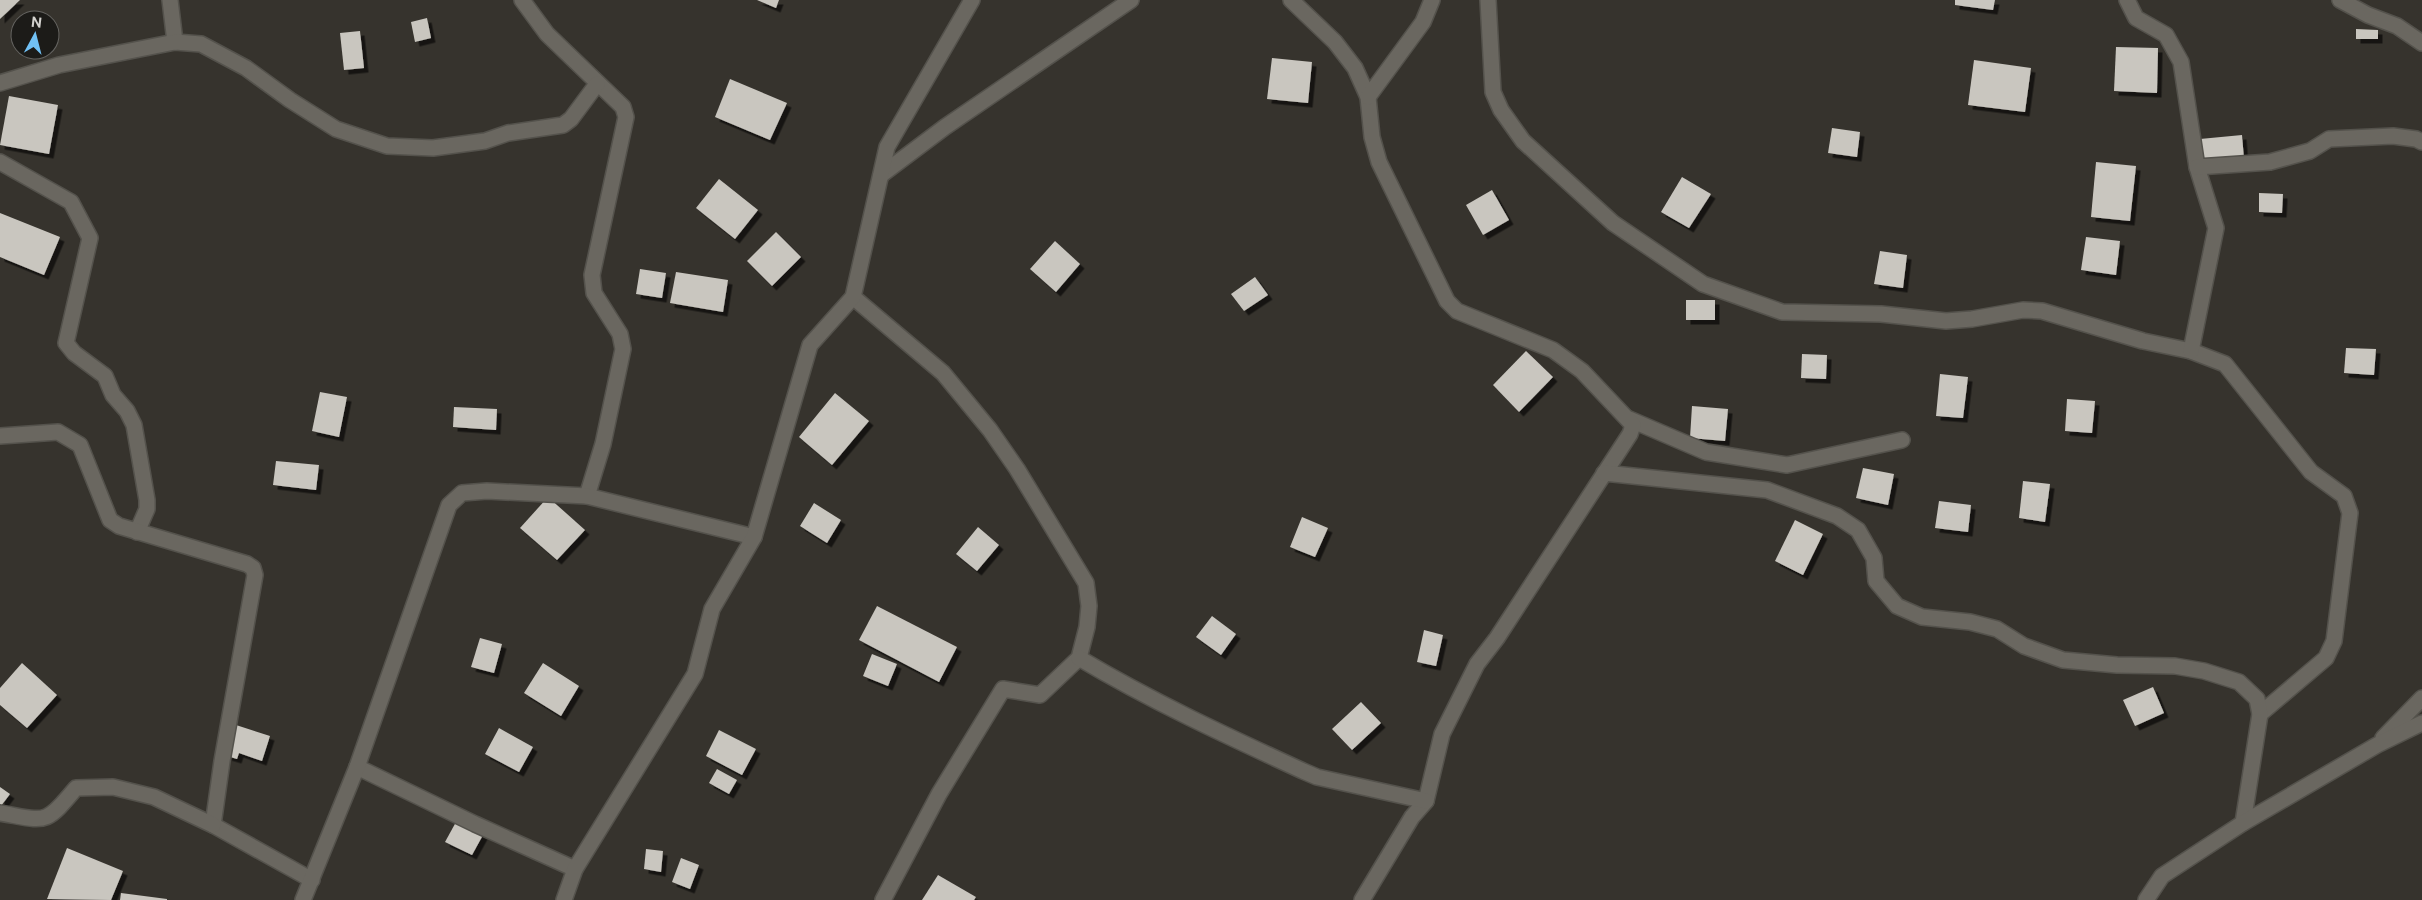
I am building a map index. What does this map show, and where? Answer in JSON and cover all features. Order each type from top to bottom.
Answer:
[{"type":"street","points":[[170,0],[175,42]]},
{"type":"street","points":[[522,0],[547,34],[623,107],[626,117],[592,274],[594,293],[620,334],[623,349],[603,444],[587,496]]},
{"type":"street","points":[[564,900],[575,869],[695,674],[712,609],[754,537],[810,345],[853,297],[887,147],[972,0]]},
{"type":"street","points":[[882,175],[945,128],[1131,0]]},
{"type":"street","points":[[1291,0],[1335,42],[1355,68],[1368,97],[1372,136],[1379,162],[1447,301],[1458,311],[1554,350],[1582,371],[1633,425],[1630,434],[1497,638],[1477,664],[1442,734],[1426,801],[1412,817],[1362,900]]},
{"type":"street","points":[[1368,97],[1423,22],[1432,0]]},
{"type":"street","points":[[1488,0],[1493,92],[1501,110],[1523,141],[1612,223],[1703,284],[1782,312],[1881,314],[1946,320],[1972,319],[2024,310],[2042,311],[2143,341],[2191,351],[2224,364],[2311,472],[2344,496],[2350,513],[2334,641],[2326,658],[2260,714]]},
{"type":"street","points":[[2127,0],[2136,18],[2166,35],[2181,62],[2197,167],[2216,228],[2191,351]]},
{"type":"street","points":[[2341,0],[2368,16],[2396,26],[2422,43]]},
{"type":"street","points":[[0,83],[59,65],[175,42],[200,44],[246,68],[290,100],[336,129],[388,146],[433,148],[485,141],[508,133],[563,125],[571,119],[597,84]]},
{"type":"street","points":[[2197,167],[2270,162],[2310,151],[2330,139],[2393,136],[2416,139],[2422,142]]},
{"type":"street","points":[[0,162],[71,202],[90,238],[66,343],[74,352],[104,376],[113,394],[127,411],[134,425],[147,500],[147,509],[137,532]]},
{"type":"street","points":[[853,297],[943,373],[990,430],[1017,469],[1086,583],[1089,606],[1088,627],[1079,658],[1040,695],[1003,689],[938,794],[883,900]]},
{"type":"street","points":[[1629,419],[1706,452],[1787,465],[1902,440]]},
{"type":"street","points":[[0,436],[58,432],[70,437],[80,445],[110,520],[119,526],[247,564],[253,568],[255,575],[222,761],[213,825]]},
{"type":"street","points":[[1604,473],[1768,490],[1837,516],[1858,530],[1874,558],[1876,582],[1897,606],[1922,617],[1970,622],[1997,629],[2024,646],[2063,660],[2116,665],[2175,666],[2204,670],[2239,682],[2257,699],[2260,714],[2243,823]]},
{"type":"street","points":[[303,900],[357,767],[449,505],[462,493],[587,496],[754,537]]},
{"type":"street","points":[[1079,658],[1122,683],[1217,732],[1303,771],[1318,777],[1426,801]]},
{"type":"street","points":[[2377,745],[2422,698]]},
{"type":"street","points":[[2146,900],[2162,876],[2243,823],[2377,745],[2422,723]]},
{"type":"street","points":[[357,767],[475,824],[575,869]]},
{"type":"street","points":[[0,813],[40,820],[54,814],[76,788],[113,787],[154,797],[213,825],[312,880]]},
{"type":"building","points":[[0,0],[20,0],[0,19]]},
{"type":"building","points":[[757,0],[779,0],[776,8]]},
{"type":"building","points":[[1955,0],[1995,0],[1993,10],[1955,5]]},
{"type":"building","points":[[427,18],[431,38],[415,42],[411,22]]},
{"type":"building","points":[[2356,29],[2378,30],[2378,39],[2356,39]]},
{"type":"building","points":[[360,31],[364,68],[344,70],[340,33]]},
{"type":"building","points":[[2116,47],[2158,48],[2157,93],[2114,91]]},
{"type":"building","points":[[1272,58],[1312,62],[1308,103],[1267,99]]},
{"type":"building","points":[[1974,60],[2031,68],[2025,112],[1968,105]]},
{"type":"building","points":[[730,79],[787,103],[770,140],[715,117]]},
{"type":"building","points":[[9,96],[58,105],[49,154],[0,145]]},
{"type":"building","points":[[1832,128],[1860,132],[1857,157],[1828,153]]},
{"type":"building","points":[[2242,135],[2244,159],[2202,162],[2200,139]]},
{"type":"building","points":[[2096,162],[2136,166],[2130,221],[2091,217]]},
{"type":"building","points":[[1682,177],[1711,194],[1689,228],[1661,212]]},
{"type":"building","points":[[719,179],[758,210],[735,239],[696,208]]},
{"type":"building","points":[[1492,190],[1509,220],[1483,235],[1466,205]]},
{"type":"building","points":[[2259,193],[2283,194],[2282,213],[2259,212]]},
{"type":"building","points":[[0,213],[60,237],[44,275],[0,257]]},
{"type":"building","points":[[776,232],[801,257],[772,286],[747,261]]},
{"type":"building","points":[[2086,237],[2120,241],[2116,275],[2081,270]]},
{"type":"building","points":[[1055,241],[1080,264],[1056,292],[1030,269]]},
{"type":"building","points":[[1880,251],[1907,255],[1903,288],[1874,284]]},
{"type":"building","points":[[640,269],[666,273],[662,298],[636,294]]},
{"type":"building","points":[[676,272],[728,280],[723,312],[670,303]]},
{"type":"building","points":[[1255,277],[1268,295],[1244,311],[1231,294]]},
{"type":"building","points":[[1686,300],[1715,300],[1715,320],[1686,320]]},
{"type":"building","points":[[2346,348],[2376,349],[2374,375],[2344,373]]},
{"type":"building","points":[[1526,351],[1553,377],[1519,412],[1493,385]]},
{"type":"building","points":[[1802,354],[1827,355],[1826,379],[1801,378]]},
{"type":"building","points":[[1940,374],[1968,377],[1963,418],[1936,416]]},
{"type":"building","points":[[320,392],[347,397],[339,437],[312,431]]},
{"type":"building","points":[[835,393],[869,421],[832,465],[799,437]]},
{"type":"building","points":[[2067,399],[2095,401],[2092,433],[2065,431]]},
{"type":"building","points":[[1692,406],[1728,409],[1725,441],[1690,438]]},
{"type":"building","points":[[454,407],[497,409],[496,430],[453,427]]},
{"type":"building","points":[[276,461],[319,465],[316,490],[273,485]]},
{"type":"building","points":[[1863,468],[1894,474],[1888,505],[1856,498]]},
{"type":"building","points":[[2023,481],[2050,484],[2045,522],[2019,518]]},
{"type":"building","points":[[548,497],[585,530],[557,560],[520,528]]},
{"type":"building","points":[[1939,501],[1971,505],[1968,532],[1935,528]]},
{"type":"building","points":[[814,503],[841,520],[827,543],[800,526]]},
{"type":"building","points":[[1302,517],[1328,528],[1315,557],[1290,547]]},
{"type":"building","points":[[1795,520],[1823,534],[1803,575],[1775,561]]},
{"type":"building","points":[[978,527],[999,545],[977,571],[956,554]]},
{"type":"building","points":[[877,606],[957,647],[939,682],[859,640]]},
{"type":"building","points":[[1212,616],[1236,634],[1221,655],[1196,637]]},
{"type":"building","points":[[1424,630],[1443,635],[1436,666],[1417,662]]},
{"type":"building","points":[[480,638],[502,644],[494,673],[471,667]]},
{"type":"building","points":[[872,654],[897,664],[888,686],[863,676]]},
{"type":"building","points":[[22,663],[57,695],[27,728],[0,705],[0,688]]},
{"type":"building","points":[[543,663],[579,686],[561,716],[524,693]]},
{"type":"building","points":[[2153,687],[2164,713],[2135,726],[2123,700]]},
{"type":"building","points":[[1361,702],[1381,723],[1352,750],[1332,729]]},
{"type":"building","points":[[236,725],[270,736],[262,761],[239,753],[237,759],[227,756]]},
{"type":"building","points":[[499,728],[533,747],[519,772],[485,754]]},
{"type":"building","points":[[719,730],[756,749],[742,775],[706,756]]},
{"type":"building","points":[[717,769],[737,780],[729,794],[709,783]]},
{"type":"building","points":[[0,787],[10,794],[1,806],[0,805]]},
{"type":"building","points":[[456,822],[483,835],[472,855],[445,842]]},
{"type":"building","points":[[67,848],[123,871],[111,900],[47,899]]},
{"type":"building","points":[[646,849],[663,851],[661,872],[644,869]]},
{"type":"building","points":[[681,858],[699,865],[690,889],[672,882]]},
{"type":"building","points":[[938,875],[976,897],[974,900],[922,900]]},
{"type":"building","points":[[121,893],[167,899],[167,900],[120,900]]}]
